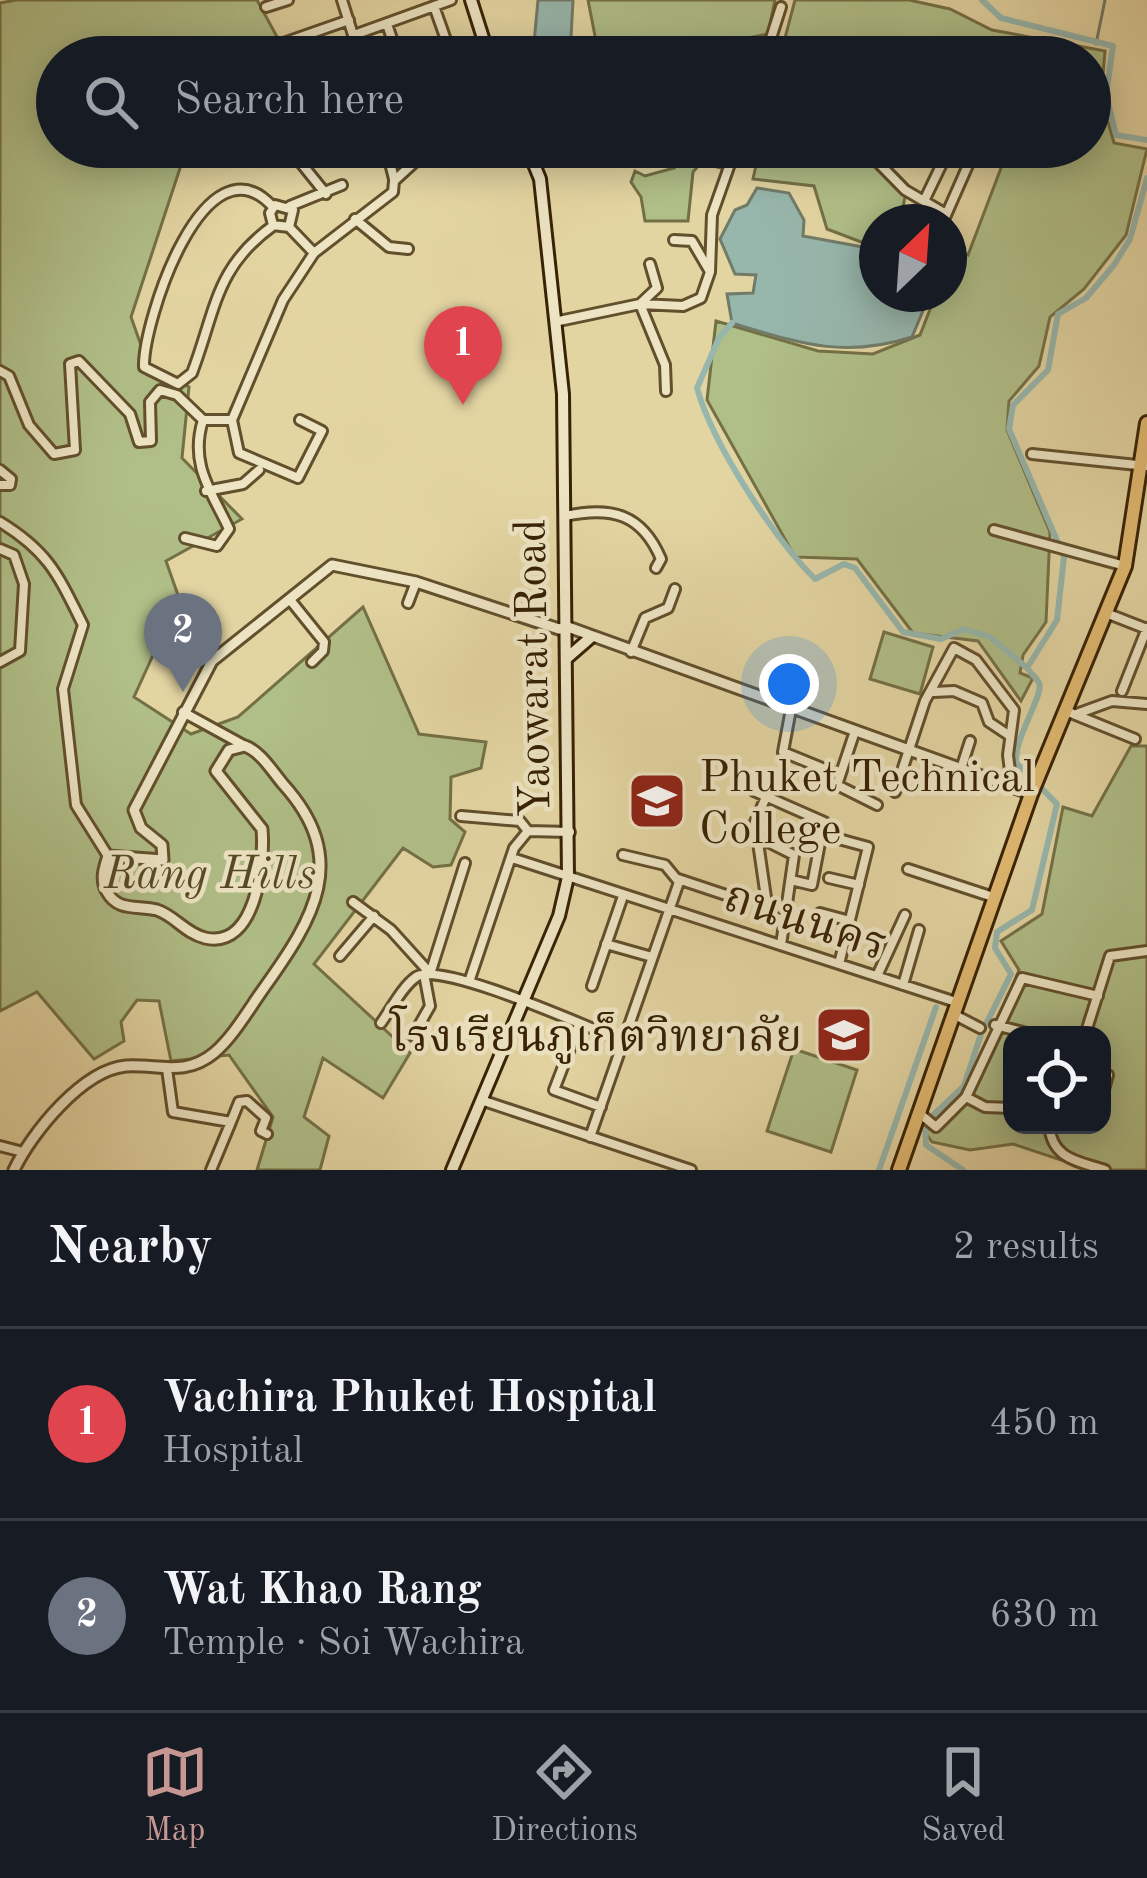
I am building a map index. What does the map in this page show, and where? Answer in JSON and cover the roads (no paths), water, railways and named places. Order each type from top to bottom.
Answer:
[{"type":"main road","points":[[471,0],[482,36]]},
{"type":"main road","name":"Yaowarat Road","points":[[452,1170],[562,906],[568,877],[568,627],[559,321],[535,168]]},
{"type":"main road","points":[[899,1170],[1035,784],[1071,712],[1140,525],[1147,423]]},
{"type":"main road","points":[[567,658],[590,638]]},
{"type":"street","points":[[266,7],[288,0]]},
{"type":"street","points":[[343,0],[354,35],[451,0]]},
{"type":"street","points":[[434,6],[445,36]]},
{"type":"street","points":[[772,36],[781,7]]},
{"type":"street","points":[[305,36],[349,20]]},
{"type":"street","points":[[387,24],[391,36]]},
{"type":"street","points":[[305,168],[326,194]]},
{"type":"street","points":[[301,420],[322,431],[298,478],[239,453],[232,420],[284,300],[314,253],[393,192],[391,168]]},
{"type":"street","points":[[394,181],[408,168]]},
{"type":"street","points":[[559,321],[640,304],[692,303],[701,298],[710,272],[712,215],[729,168]]},
{"type":"street","points":[[884,168],[928,204]]},
{"type":"street","points":[[924,201],[940,168]]},
{"type":"street","points":[[950,204],[967,168]]},
{"type":"street","points":[[273,207],[290,206],[342,185]]},
{"type":"street","points":[[274,226],[273,207],[260,193],[239,186],[220,191],[193,225],[148,337],[144,367],[178,384],[192,374],[231,265],[242,248],[274,226],[289,227],[314,253]]},
{"type":"street","points":[[289,227],[295,218],[290,206]]},
{"type":"street","points":[[356,220],[389,247],[408,249]]},
{"type":"street","points":[[674,240],[692,241],[710,272]]},
{"type":"street","points":[[640,304],[657,287],[650,264]]},
{"type":"street","points":[[640,304],[665,365],[666,391]]},
{"type":"street","points":[[0,371],[9,376],[28,425],[54,454],[75,450],[68,379],[70,364],[79,361],[130,414],[140,442],[151,440],[150,401],[160,390],[177,395],[203,420],[232,420]]},
{"type":"street","points":[[185,538],[201,546],[218,546],[227,539],[227,522],[206,490],[198,461],[203,420]]},
{"type":"street","points":[[1032,454],[1144,466]]},
{"type":"street","points":[[0,470],[11,479],[10,485],[0,485]]},
{"type":"street","points":[[206,490],[242,484],[259,470]]},
{"type":"street","points":[[565,516],[598,511],[634,518],[654,542],[661,559],[656,568]]},
{"type":"street","points":[[0,522],[26,536],[51,560],[83,625],[63,689],[76,805],[108,856],[102,879],[108,896],[125,908],[156,910],[208,939],[224,938],[235,930],[261,877],[262,829],[216,771],[229,750],[244,746]]},
{"type":"street","points":[[994,530],[1125,566]]},
{"type":"street","points":[[0,549],[11,551],[24,584],[20,651],[0,662]]},
{"type":"street","points":[[108,856],[154,862],[166,853],[141,828],[134,810],[212,661],[292,601],[317,574],[338,564],[416,582],[559,629],[568,627],[1012,787],[1035,784]]},
{"type":"street","points":[[408,603],[416,582]]},
{"type":"street","points":[[631,653],[645,618],[668,608],[675,590]]},
{"type":"street","points":[[292,601],[324,642],[323,651],[312,662]]},
{"type":"street","points":[[1106,613],[1147,629],[1122,691]]},
{"type":"street","points":[[895,792],[952,649],[966,653],[1014,710],[1012,787]]},
{"type":"street","points":[[932,692],[953,691],[982,703],[989,722],[1010,736]]},
{"type":"street","points":[[1071,712],[1112,701],[1147,704]]},
{"type":"street","points":[[791,709],[783,752],[832,772]]},
{"type":"street","points":[[14,1170],[23,1152],[68,1102],[106,1072],[122,1066],[188,1067],[218,1051],[296,943],[320,894],[322,866],[313,830],[293,795],[244,746],[182,712]]},
{"type":"street","points":[[1071,712],[1135,739]]},
{"type":"street","points":[[855,731],[837,785],[877,805]]},
{"type":"street","points":[[961,769],[970,741]]},
{"type":"street","points":[[754,791],[824,822],[812,885],[791,880]]},
{"type":"street","points":[[766,797],[755,822],[769,918],[786,917]]},
{"type":"street","points":[[461,816],[520,820],[528,831]]},
{"type":"street","points":[[528,831],[570,832]]},
{"type":"street","points":[[469,982],[512,858],[528,831]]},
{"type":"street","points":[[758,837],[794,855],[778,944]]},
{"type":"street","points":[[835,838],[868,847],[839,964]]},
{"type":"street","points":[[623,855],[665,866],[678,879],[736,898]]},
{"type":"street","name":"ถนนนคร","points":[[512,858],[903,985],[989,1029],[1003,1031]]},
{"type":"street","points":[[412,1036],[430,1006],[427,974],[465,863]]},
{"type":"street","points":[[908,869],[993,897]]},
{"type":"street","points":[[829,878],[859,884]]},
{"type":"street","points":[[590,1137],[678,879]]},
{"type":"street","points":[[592,986],[622,896]]},
{"type":"street","points":[[353,902],[374,916],[427,974]]},
{"type":"street","points":[[820,914],[850,921]]},
{"type":"street","points":[[877,976],[905,915]]},
{"type":"street","points":[[340,956],[374,916]]},
{"type":"street","points":[[903,985],[919,930]]},
{"type":"street","points":[[606,944],[652,957]]},
{"type":"street","points":[[1088,1026],[1110,956],[1147,951]]},
{"type":"street","points":[[381,1023],[416,977],[427,974],[469,982],[623,1041]]},
{"type":"street","points":[[920,1114],[936,1127],[966,1097],[982,1071],[989,1029],[1022,978],[1098,996]]},
{"type":"street","points":[[579,1025],[554,1090],[601,1108]]},
{"type":"street","points":[[167,1070],[172,1112],[231,1122]]},
{"type":"street","points":[[966,1097],[1003,1107]]},
{"type":"street","points":[[481,1100],[691,1170]]},
{"type":"street","points":[[211,1170],[239,1102],[247,1101],[266,1118],[260,1131],[267,1134]]},
{"type":"street","points":[[1051,1134],[1054,1148],[1063,1156],[1106,1170]]},
{"type":"street","points":[[0,1146],[23,1152]]},
{"type":"water","points":[[538,0],[573,0],[571,36],[535,36]]},
{"type":"water","points":[[757,188],[789,193],[804,220],[803,236],[859,246],[859,312],[922,312],[912,337],[842,348],[732,323],[727,294],[753,293],[756,275],[735,274],[720,239],[735,210],[747,205]]},
{"type":"waterway","points":[[982,0],[1001,18],[1073,36]]},
{"type":"waterway","points":[[1098,36],[1105,0]]},
{"type":"waterway","points":[[1111,46],[1111,60]]},
{"type":"waterway","points":[[1111,115],[1116,135],[1147,140]]},
{"type":"waterway","points":[[963,1170],[926,1145],[925,1123],[964,1086],[981,1034],[1011,974],[995,948],[997,932],[1032,910],[1057,804],[1016,762],[1040,688],[1027,668],[1057,620],[1064,557],[1009,429],[1013,405],[1048,370],[1058,314],[1086,298],[1130,239],[1147,178]]},
{"type":"waterway","points":[[732,323],[719,338],[697,388],[731,463],[799,561],[815,579],[844,564],[855,568],[903,632],[941,639],[964,629],[990,637],[1027,668]]},
{"type":"waterway","points":[[879,1170],[936,1007]]},
{"type":"place","name":"Vachira Phuket Hospital","points":[[463,405]]},
{"type":"place","name":"Wat Khao Rang","points":[[183,692]]},
{"type":"place","name":"Phuket Technical College","points":[[657,801]]},
{"type":"place","name":"โรงเรียนภูเก็ตวิทยาลัย","points":[[844,1035]]},
{"type":"park label","name":"Rang Hills","points":[[210,872]]}]
